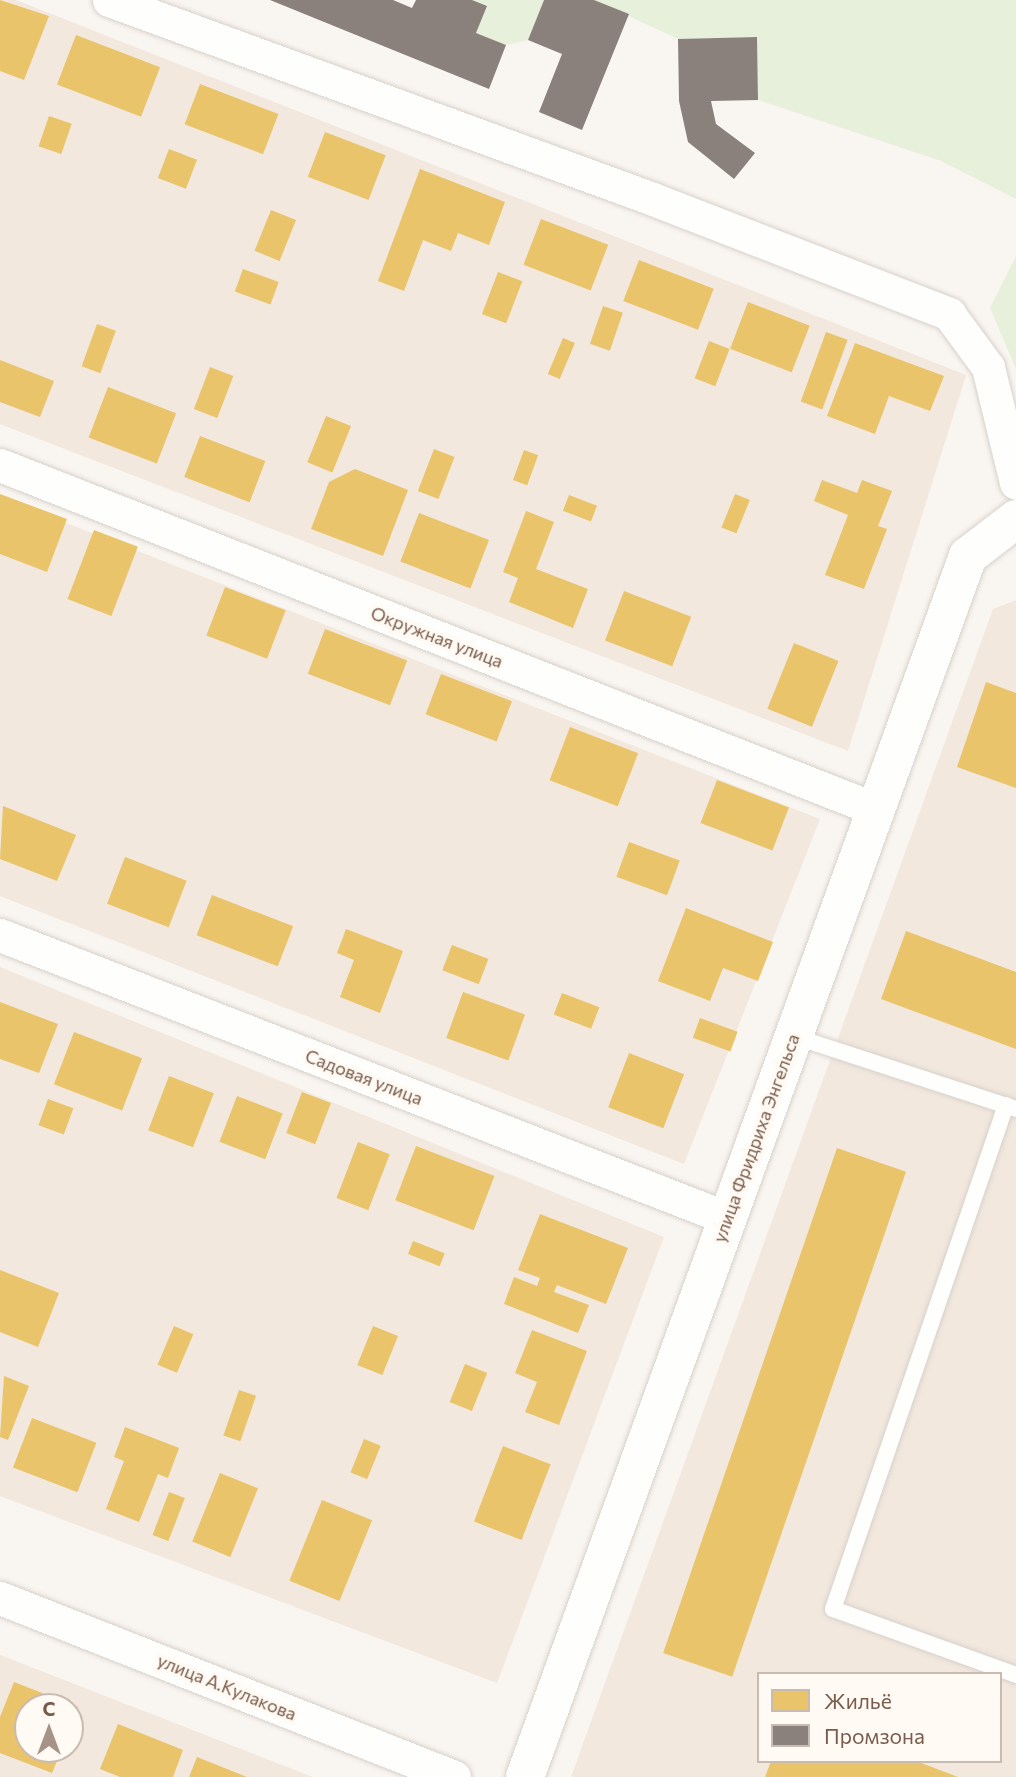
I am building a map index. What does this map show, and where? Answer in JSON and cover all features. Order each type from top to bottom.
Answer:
[{"type":"main road","name":"улица Фридриха Энгельса","points":[[525,1777],[874,808],[968,556],[1016,519]]},
{"type":"street","points":[[109,0],[653,199],[949,314],[988,367],[1016,483]]},
{"type":"street","name":"Окружная улица","points":[[0,465],[874,808]]},
{"type":"street","name":"Садовая улица","points":[[0,935],[727,1218]]},
{"type":"street","name":"улица А.Кулакова","points":[[0,1598],[454,1777]]},
{"type":"lane","points":[[793,1036],[1011,1107],[833,1609],[1016,1675]]},
{"type":"shaded area","points":[[0,0],[16,0],[966,375],[848,751],[0,424]]},
{"type":"shaded area","points":[[0,497],[820,819],[684,1164],[0,896]]},
{"type":"shaded area","points":[[1016,600],[1016,1777],[571,1777],[993,609]]},
{"type":"shaded area","points":[[0,967],[664,1237],[497,1683],[0,1496]]},
{"type":"shaded area","points":[[0,1655],[313,1777],[0,1777]]},
{"type":"green space","points":[[472,0],[544,0],[528,40],[506,45],[476,33],[486,6]]},
{"type":"green space","points":[[594,0],[1016,0],[1016,199],[941,161],[758,100],[757,37],[678,39]]},
{"type":"green space","points":[[1016,256],[1016,369],[990,308]]},
{"type":"building: Жильё","points":[[0,0],[49,16],[24,80],[0,71]]},
{"type":"building: Жильё","points":[[76,35],[160,67],[141,117],[57,84]]},
{"type":"building: Жильё","points":[[200,84],[278,114],[263,154],[185,124]]},
{"type":"building: Жильё","points":[[49,116],[72,124],[61,154],[39,146]]},
{"type":"building: Жильё","points":[[325,132],[386,155],[368,200],[308,177]]},
{"type":"building: Жильё","points":[[169,149],[197,160],[186,189],[158,178]]},
{"type":"building: Жильё","points":[[420,169],[505,202],[489,245],[458,233],[451,251],[423,240],[404,291],[378,281]]},
{"type":"building: Жильё","points":[[271,210],[296,220],[280,261],[255,251]]},
{"type":"building: Жильё","points":[[541,219],[608,245],[591,291],[523,265]]},
{"type":"building: Жильё","points":[[639,260],[714,289],[698,330],[623,301]]},
{"type":"building: Жильё","points":[[243,269],[279,282],[270,305],[235,292]]},
{"type":"building: Жильё","points":[[498,272],[522,281],[506,323],[482,314]]},
{"type":"building: Жильё","points":[[748,302],[810,326],[792,372],[730,349]]},
{"type":"building: Жильё","points":[[603,306],[623,313],[610,351],[590,344]]},
{"type":"building: Жильё","points":[[97,324],[116,331],[100,373],[82,366]]},
{"type":"building: Жильё","points":[[826,332],[848,340],[822,409],[801,402]]},
{"type":"building: Жильё","points":[[563,338],[575,343],[560,379],[548,374]]},
{"type":"building: Жильё","points":[[709,341],[730,349],[715,386],[695,378]]},
{"type":"building: Жильё","points":[[855,343],[944,376],[930,411],[889,396],[875,434],[827,416]]},
{"type":"building: Жильё","points":[[0,360],[54,381],[40,417],[0,402]]},
{"type":"building: Жильё","points":[[210,367],[233,376],[217,418],[194,409]]},
{"type":"building: Жильё","points":[[108,387],[176,413],[157,464],[89,437]]},
{"type":"building: Жильё","points":[[326,416],[351,426],[332,472],[307,462]]},
{"type":"building: Жильё","points":[[200,436],[265,461],[250,502],[184,477]]},
{"type":"building: Жильё","points":[[434,449],[455,457],[438,499],[418,491]]},
{"type":"building: Жильё","points":[[524,450],[538,455],[527,485],[513,480]]},
{"type":"building: Жильё","points":[[355,469],[408,490],[383,556],[311,529],[329,482]]},
{"type":"building: Жильё","points":[[822,480],[857,493],[862,480],[892,491],[878,526],[887,529],[864,589],[825,575],[848,515],[814,501]]},
{"type":"building: Жильё","points":[[0,494],[67,519],[47,572],[0,554]]},
{"type":"building: Жильё","points":[[735,494],[750,500],[736,533],[722,527]]},
{"type":"building: Жильё","points":[[569,495],[597,506],[591,522],[563,511]]},
{"type":"building: Жильё","points":[[526,511],[554,522],[536,569],[588,589],[573,628],[509,602],[518,578],[503,572]]},
{"type":"building: Жильё","points":[[419,513],[489,540],[470,588],[400,562]]},
{"type":"building: Жильё","points":[[94,530],[138,547],[111,616],[67,599]]},
{"type":"building: Жильё","points":[[225,587],[286,610],[267,659],[206,636]]},
{"type":"building: Жильё","points":[[624,591],[691,617],[672,666],[605,640]]},
{"type":"building: Жильё","points":[[325,629],[407,661],[390,705],[308,674]]},
{"type":"building: Жильё","points":[[794,643],[839,661],[812,727],[767,709]]},
{"type":"building: Жильё","points":[[441,674],[512,701],[497,741],[426,714]]},
{"type":"building: Жильё","points":[[986,682],[1016,693],[1016,788],[957,767]]},
{"type":"building: Жильё","points":[[570,727],[638,753],[618,806],[550,780]]},
{"type":"building: Жильё","points":[[717,780],[789,808],[772,851],[701,823]]},
{"type":"building: Жильё","points":[[3,806],[76,835],[57,881],[0,859]]},
{"type":"building: Жильё","points":[[629,842],[680,860],[667,895],[616,877]]},
{"type":"building: Жильё","points":[[125,857],[187,881],[169,927],[107,904]]},
{"type":"building: Жильё","points":[[212,895],[293,926],[278,966],[197,935]]},
{"type":"building: Жильё","points":[[686,908],[773,942],[758,981],[723,968],[710,1001],[658,981]]},
{"type":"building: Жильё","points":[[346,929],[403,951],[380,1013],[340,997],[354,960],[337,953]]},
{"type":"building: Жильё","points":[[906,931],[1016,972],[1016,1049],[881,999]]},
{"type":"building: Жильё","points":[[452,945],[488,959],[479,984],[442,970]]},
{"type":"building: Жильё","points":[[463,992],[525,1015],[508,1061],[446,1038]]},
{"type":"building: Жильё","points":[[562,993],[599,1007],[591,1029],[554,1014]]},
{"type":"building: Жильё","points":[[0,1002],[58,1024],[39,1073],[0,1059]]},
{"type":"building: Жильё","points":[[700,1018],[738,1032],[730,1051],[693,1038]]},
{"type":"building: Жильё","points":[[74,1032],[142,1058],[122,1110],[54,1084]]},
{"type":"building: Жильё","points":[[629,1053],[684,1074],[663,1128],[608,1107]]},
{"type":"building: Жильё","points":[[169,1076],[214,1093],[193,1147],[148,1130]]},
{"type":"building: Жильё","points":[[302,1092],[331,1103],[315,1144],[286,1133]]},
{"type":"building: Жильё","points":[[237,1096],[283,1114],[265,1159],[219,1142]]},
{"type":"building: Жильё","points":[[48,1099],[73,1108],[64,1135],[38,1125]]},
{"type":"building: Жильё","points":[[358,1142],[390,1154],[368,1210],[336,1198]]},
{"type":"building: Жильё","points":[[416,1146],[494,1176],[474,1230],[395,1200]]},
{"type":"building: Жильё","points":[[837,1148],[906,1172],[732,1677],[663,1653]]},
{"type":"building: Жильё","points":[[540,1214],[628,1248],[606,1304],[557,1285],[554,1292],[589,1305],[578,1333],[504,1304],[514,1277],[537,1286],[540,1278],[518,1270]]},
{"type":"building: Жильё","points":[[413,1241],[445,1253],[440,1266],[408,1254]]},
{"type":"building: Жильё","points":[[0,1270],[59,1293],[38,1347],[0,1332]]},
{"type":"building: Жильё","points":[[174,1326],[193,1334],[177,1373],[158,1365]]},
{"type":"building: Жильё","points":[[373,1326],[398,1336],[382,1375],[357,1365]]},
{"type":"building: Жильё","points":[[532,1330],[587,1351],[559,1425],[525,1412],[537,1382],[515,1373]]},
{"type":"building: Жильё","points":[[465,1364],[487,1373],[472,1411],[450,1402]]},
{"type":"building: Жильё","points":[[4,1376],[29,1386],[8,1440],[0,1437]]},
{"type":"building: Жильё","points":[[239,1390],[256,1396],[240,1441],[223,1435]]},
{"type":"building: Жильё","points":[[32,1418],[96,1443],[77,1492],[13,1467]]},
{"type":"building: Жильё","points":[[125,1427],[179,1448],[168,1478],[158,1474],[139,1522],[106,1509],[124,1461],[114,1457]]},
{"type":"building: Жильё","points":[[364,1439],[381,1446],[367,1479],[351,1472]]},
{"type":"building: Жильё","points":[[503,1446],[551,1464],[522,1540],[474,1522]]},
{"type":"building: Жильё","points":[[220,1473],[258,1488],[230,1557],[192,1542]]},
{"type":"building: Жильё","points":[[169,1492],[185,1498],[168,1541],[153,1535]]},
{"type":"building: Жильё","points":[[322,1500],[372,1520],[339,1601],[289,1581]]},
{"type":"building: Жильё","points":[[14,1682],[42,1693],[14,1693],[14,1758],[0,1753],[0,1717]]},
{"type":"building: Жильё","points":[[118,1724],[183,1750],[173,1777],[120,1777],[100,1769]]},
{"type":"building: Жильё","points":[[197,1757],[247,1777],[189,1777]]},
{"type":"building: Жильё","points":[[26,1763],[56,1763],[52,1773]]},
{"type":"building: Жильё","points":[[770,1763],[921,1763],[958,1777],[765,1777]]},
{"type":"building: Промзона","points":[[270,0],[393,0],[412,8],[416,0],[472,0],[487,6],[476,33],[506,45],[489,89]]},
{"type":"building: Промзона","points":[[544,0],[594,0],[629,14],[582,130],[539,112],[562,54],[528,40]]},
{"type":"building: Промзона","points":[[757,37],[758,100],[711,101],[716,124],[755,153],[734,179],[688,142],[679,101],[678,39]]}]
